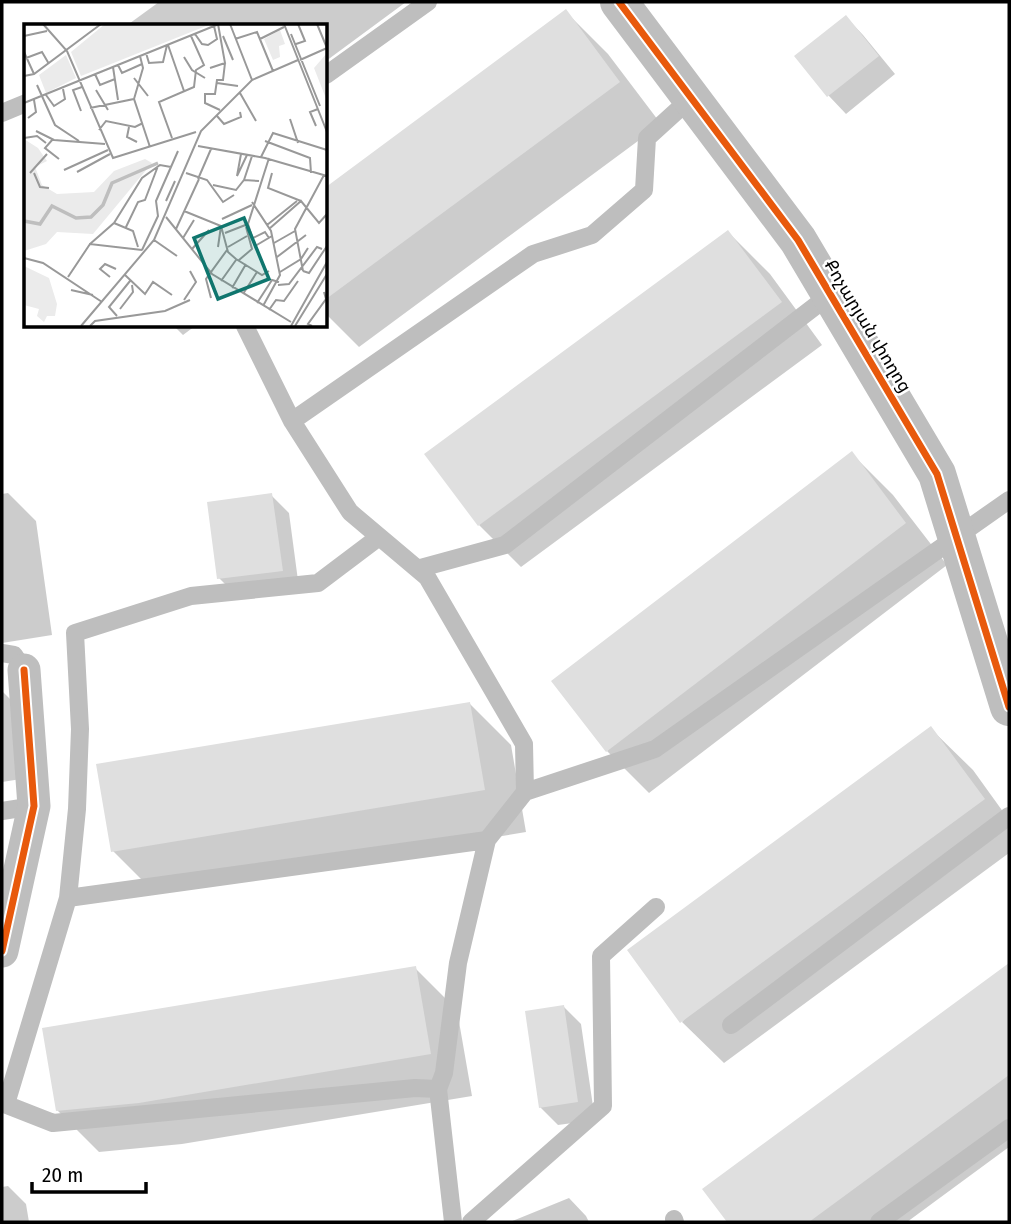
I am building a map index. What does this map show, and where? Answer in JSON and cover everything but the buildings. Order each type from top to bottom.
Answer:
[{"type":"street","name":"Քոչարյան փողոց","points":[[619,2],[798,240],[937,474],[1009,707]]},
{"type":"street","points":[[2,951],[34,806],[13,661]]},
{"type":"lane","points":[[327,74],[428,2]]},
{"type":"lane","points":[[292,421],[533,254],[592,236],[644,190],[647,138],[691,98]]},
{"type":"lane","points":[[2,113],[24,104]]},
{"type":"lane","points":[[417,569],[505,545],[831,294]]},
{"type":"lane","points":[[245,327],[292,421],[350,512],[427,577],[524,744],[525,792]]},
{"type":"lane","points":[[453,1222],[438,1089],[444,1073],[458,963],[487,840],[525,792],[655,749],[1009,500]]},
{"type":"lane","points":[[379,537],[318,583],[191,596],[75,633],[80,729],[77,808],[68,898],[4,1103],[53,1123],[415,1088],[438,1089]]},
{"type":"lane","points":[[2,811],[34,806]]},
{"type":"lane","points":[[730,1025],[1009,816]]},
{"type":"lane","points":[[68,898],[487,840]]},
{"type":"lane","points":[[471,1222],[603,1106],[601,956],[656,907]]},
{"type":"lane","points":[[879,1222],[1009,1128]]},
{"type":"cycle path","points":[[619,2],[798,240],[937,474],[1009,707]]},
{"type":"cycle path","points":[[2,951],[34,806],[24,670]]}]
